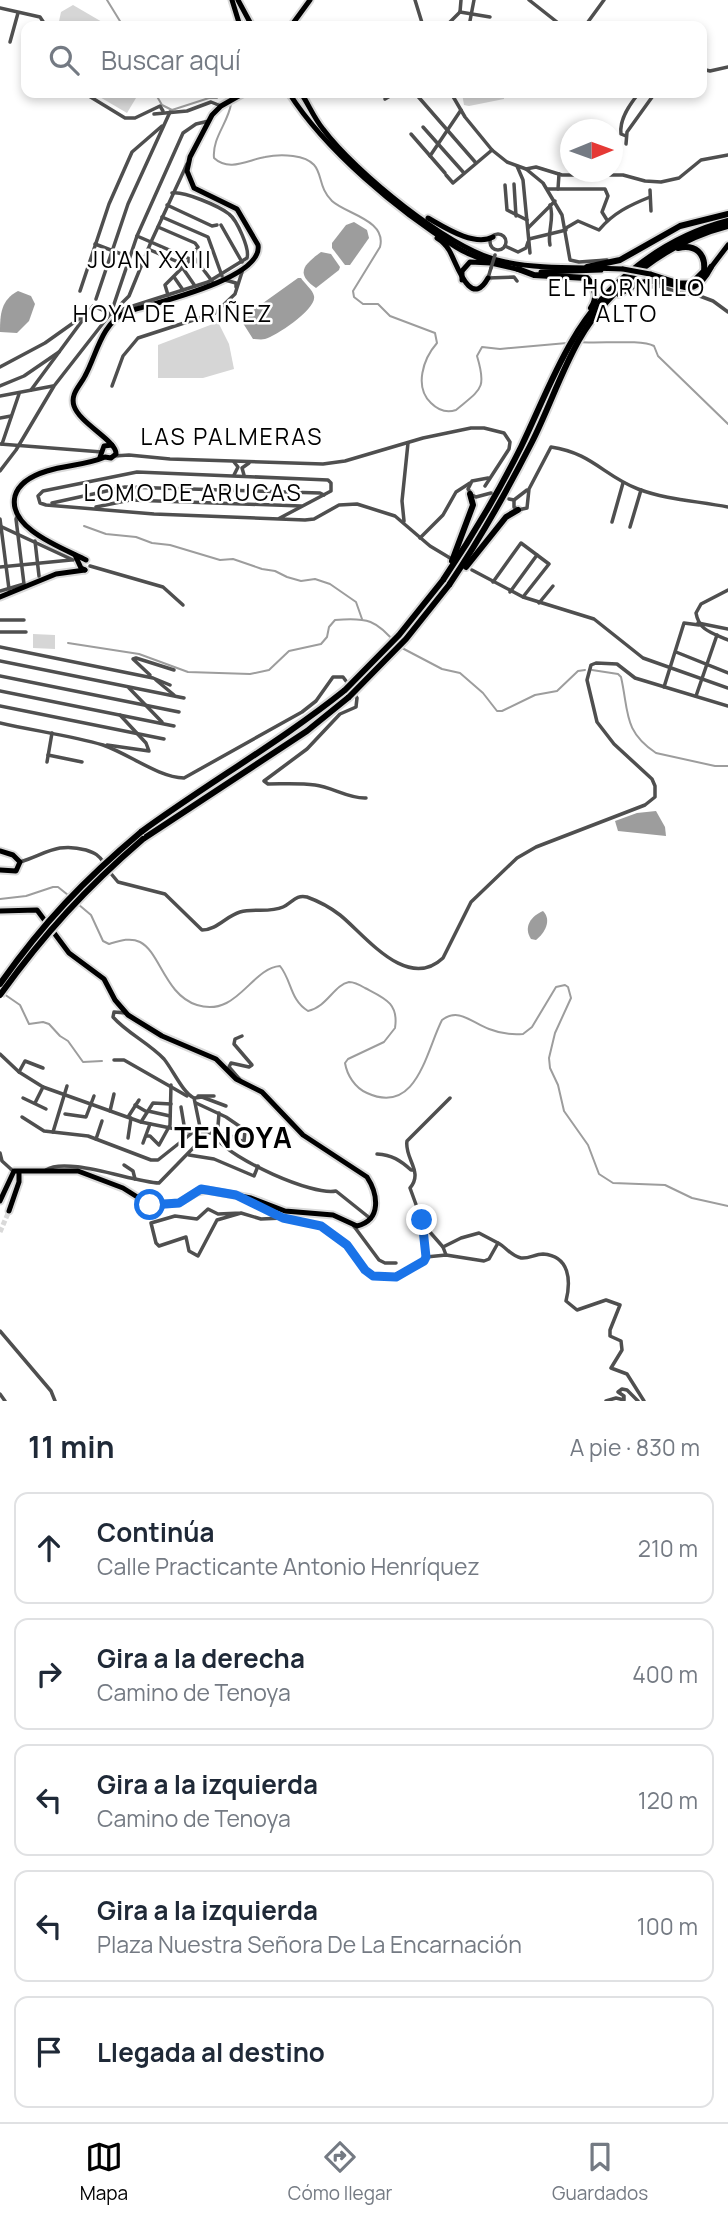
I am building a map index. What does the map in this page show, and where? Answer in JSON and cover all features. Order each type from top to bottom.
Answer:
[{"type":"highway","points":[[587,267],[627,257],[680,226],[728,214]]},
{"type":"highway","points":[[609,301],[632,278],[670,250],[728,223]]},
{"type":"highway","points":[[592,313],[620,281],[660,250],[697,231],[728,223]]},
{"type":"highway","points":[[670,250],[687,246],[702,254],[704,271],[691,284]]},
{"type":"highway","points":[[592,313],[632,286],[646,282],[658,281],[683,288],[694,287],[704,280],[711,267]]},
{"type":"highway","points":[[441,580],[472,535],[592,313],[595,297],[592,284],[587,278],[534,275],[518,269]]},
{"type":"highway","points":[[450,585],[500,502],[535,435],[559,371]]},
{"type":"highway","points":[[347,693],[432,595],[453,558],[470,513],[472,505],[469,493]]},
{"type":"highway","points":[[0,984],[64,902],[142,835],[307,731],[398,648],[506,517],[518,510]]},
{"type":"highway","points":[[0,995],[33,950],[69,908],[142,835]]},
{"type":"main road","points":[[232,0],[238,21]]},
{"type":"main road","points":[[238,0],[249,21]]},
{"type":"main road","points":[[295,21],[310,0]]},
{"type":"main road","points":[[101,436],[102,452],[108,458],[114,456],[116,451],[113,445],[81,417],[73,400],[107,325],[126,312],[224,278],[256,257],[259,251],[237,209],[198,190],[191,184],[187,171],[188,162],[209,121],[223,104],[236,98]]},
{"type":"main road","points":[[292,98],[299,109],[372,179],[405,206],[460,244],[492,259],[527,266],[623,269],[691,284],[699,281],[728,245]]},
{"type":"main road","points":[[304,98],[322,131],[369,181],[445,244],[462,279],[475,288],[489,281]]},
{"type":"main road","points":[[405,206],[469,237],[484,240],[493,237]]},
{"type":"main road","points":[[413,217],[458,249],[491,266]]},
{"type":"main road","points":[[462,279],[462,271],[470,261],[535,272],[573,273],[611,269]]},
{"type":"main road","points":[[0,597],[84,565],[35,533],[18,515],[14,504],[21,485],[28,479],[102,452],[113,445]]},
{"type":"main road","points":[[0,851],[13,855],[20,862],[16,871],[0,870]]},
{"type":"main road","points":[[0,911],[32,910],[41,914],[69,953],[104,979],[125,1013],[162,1036],[205,1053],[243,1083],[262,1092],[303,1135],[366,1177],[376,1206],[371,1219],[363,1224],[353,1225],[333,1214],[285,1211],[251,1198],[201,1189],[179,1203],[157,1206],[145,1203],[124,1188],[85,1173],[67,1170],[15,1175],[0,1201]]},
{"type":"main road","points":[[9,1211],[19,1182],[15,1175]]},
{"type":"street","points":[[415,0],[421,21]]},
{"type":"street","points":[[451,21],[460,12],[462,0],[473,2],[470,21]]},
{"type":"street","points":[[529,0],[556,21]]},
{"type":"street","points":[[589,21],[604,0]]},
{"type":"street","points":[[0,10],[40,17],[43,21]]},
{"type":"street","points":[[460,12],[489,17]]},
{"type":"street","points":[[10,42],[18,13]]},
{"type":"street","points":[[707,70],[728,67]]},
{"type":"street","points":[[92,98],[125,118],[141,117],[160,106],[163,111]]},
{"type":"street","points":[[419,98],[476,163]]},
{"type":"street","points":[[454,98],[492,150],[507,162],[526,169],[547,189],[555,201],[566,230],[567,252],[572,261],[627,257]]},
{"type":"street","points":[[626,136],[621,134],[620,127],[635,98]]},
{"type":"street","points":[[626,144],[626,136],[651,98]]},
{"type":"street","points":[[154,114],[163,111],[187,111],[211,102],[223,104]]},
{"type":"street","points":[[430,156],[461,110]]},
{"type":"street","points":[[96,299],[128,204],[170,112]]},
{"type":"street","points":[[0,471],[54,386],[107,325],[137,236],[183,133],[196,124],[209,121]]},
{"type":"street","points":[[80,291],[108,204],[132,152],[164,124]]},
{"type":"street","points":[[423,127],[464,173]]},
{"type":"street","points":[[411,134],[453,183],[492,150]]},
{"type":"street","points":[[526,169],[536,167],[559,174],[623,175],[661,182],[679,178],[701,160],[728,155]]},
{"type":"street","points":[[111,313],[129,296],[172,193],[188,162]]},
{"type":"street","points":[[517,166],[523,180],[530,253]]},
{"type":"street","points":[[558,189],[559,174]]},
{"type":"street","points":[[514,184],[516,216]]},
{"type":"street","points":[[505,185],[507,210],[528,224]]},
{"type":"street","points":[[547,189],[605,189],[608,196],[602,212],[607,220]]},
{"type":"street","points":[[650,190],[651,211]]},
{"type":"street","points":[[112,386],[123,356],[138,338],[215,313],[235,294],[247,258],[249,251],[229,214],[186,194],[172,193]]},
{"type":"street","points":[[528,240],[566,230],[578,221],[599,230],[607,220],[627,206],[650,197]]},
{"type":"street","points":[[528,224],[555,201]]},
{"type":"street","points":[[167,205],[212,226],[219,225],[243,265]]},
{"type":"street","points":[[550,205],[550,245]]},
{"type":"street","points":[[162,217],[208,237],[224,278]]},
{"type":"street","points":[[158,227],[195,243],[198,247],[192,258],[165,285],[168,295]]},
{"type":"street","points":[[496,252],[491,244],[497,234],[504,237],[505,246],[511,251],[518,252],[526,247],[528,240]]},
{"type":"street","points":[[137,236],[192,258],[212,281]]},
{"type":"street","points":[[95,244],[129,257]]},
{"type":"street","points":[[505,246],[496,252],[489,281],[514,277],[517,281]]},
{"type":"street","points":[[148,249],[184,266],[195,286]]},
{"type":"street","points":[[173,276],[183,290]]},
{"type":"street","points":[[111,313],[224,278],[236,282],[235,294]]},
{"type":"street","points":[[637,289],[659,286],[713,301],[728,312]]},
{"type":"street","points":[[31,390],[93,306],[118,317]]},
{"type":"street","points":[[0,367],[45,343],[88,313]]},
{"type":"street","points":[[0,386],[24,376],[60,350]]},
{"type":"street","points":[[0,396],[54,386]]},
{"type":"street","points":[[19,394],[1,444],[102,452]]},
{"type":"street","points":[[0,418],[11,416]]},
{"type":"street","points":[[114,456],[336,463],[471,428],[484,428],[504,433],[510,442],[509,449],[485,487]]},
{"type":"street","points":[[404,523],[402,501],[408,443]]},
{"type":"street","points":[[113,445],[120,452],[130,455]]},
{"type":"street","points":[[528,489],[527,508],[518,510],[511,500],[528,489],[549,448],[554,447],[582,455],[623,483],[641,490],[660,496],[728,507]]},
{"type":"street","points":[[233,476],[238,471],[234,461]]},
{"type":"street","points":[[245,476],[241,472],[242,468],[250,462]]},
{"type":"street","points":[[278,519],[331,491],[331,483],[328,480],[126,473],[43,491],[39,493],[38,500],[46,505],[154,514],[278,519],[314,519],[339,505],[357,504],[395,516],[425,542],[450,558]]},
{"type":"street","points":[[420,538],[443,515],[459,489],[490,477]]},
{"type":"street","points":[[459,489],[477,497],[491,493],[480,481]]},
{"type":"street","points":[[469,493],[470,483]]},
{"type":"street","points":[[612,522],[623,483]]},
{"type":"street","points":[[46,505],[134,486],[324,495]]},
{"type":"street","points":[[630,527],[641,490]]},
{"type":"street","points":[[520,495],[528,499]]},
{"type":"street","points":[[71,499],[71,507]]},
{"type":"street","points":[[94,508],[130,500],[304,507]]},
{"type":"street","points":[[0,591],[24,584],[16,519],[18,515]]},
{"type":"street","points":[[0,519],[9,589]]},
{"type":"street","points":[[1,526],[74,557]]},
{"type":"street","points":[[415,534],[424,534]]},
{"type":"street","points":[[424,534],[425,542]]},
{"type":"street","points":[[35,541],[39,576]]},
{"type":"street","points":[[493,582],[521,543],[549,564],[523,597]]},
{"type":"street","points":[[510,592],[537,555]]},
{"type":"street","points":[[0,567],[74,557]]},
{"type":"street","points":[[84,565],[163,587],[183,605]]},
{"type":"street","points":[[472,570],[510,592],[594,619],[640,656],[728,688]]},
{"type":"street","points":[[540,603],[552,586]]},
{"type":"street","points":[[728,590],[698,607],[696,613],[699,624],[728,640]]},
{"type":"street","points":[[0,620],[24,620]]},
{"type":"street","points":[[664,687],[684,623],[728,629]]},
{"type":"street","points":[[0,632],[26,632]]},
{"type":"street","points":[[696,696],[717,635]]},
{"type":"street","points":[[0,647],[153,678],[170,685]]},
{"type":"street","points":[[676,652],[728,673]]},
{"type":"street","points":[[174,670],[133,659],[176,697]]},
{"type":"street","points":[[0,661],[184,698]]},
{"type":"street","points":[[20,862],[61,846],[95,853],[118,882],[165,894],[202,930],[212,929],[241,912],[276,909],[296,898],[306,897],[332,909],[389,959],[417,968],[434,964],[443,958],[476,896],[517,858],[536,847],[645,805],[655,797],[652,779],[614,744],[597,722],[587,680],[591,665],[617,664],[635,678],[728,706]]},
{"type":"street","points":[[0,676],[179,712]]},
{"type":"street","points":[[0,723],[105,746],[135,758],[153,769],[184,778],[302,712],[312,705],[333,677],[338,676],[347,682],[357,698],[356,706],[340,714],[307,748],[264,781],[268,784],[315,785],[366,798]]},
{"type":"street","points":[[128,687],[164,724]]},
{"type":"street","points":[[0,691],[174,726]]},
{"type":"street","points":[[0,706],[164,739]]},
{"type":"street","points":[[105,746],[110,744],[149,751],[146,743],[119,715]]},
{"type":"street","points":[[47,762],[52,733]]},
{"type":"street","points":[[48,755],[82,762]]},
{"type":"street","points":[[46,1170],[50,1167],[67,1166],[159,1183],[197,1144],[200,1133],[194,1100],[186,1093],[178,1076],[163,1059],[113,1017],[114,1012],[125,1013]]},
{"type":"street","points":[[242,1035],[235,1039],[234,1044],[252,1065],[249,1067],[231,1063],[229,1067],[243,1083]]},
{"type":"street","points":[[0,1054],[19,1072],[43,1087],[141,1122],[192,1133],[229,1135],[244,1142],[246,1139],[245,1130],[219,1113],[124,1060],[114,1060]]},
{"type":"street","points":[[19,1072],[25,1061],[43,1068]]},
{"type":"street","points":[[146,1136],[150,1136],[159,1145],[169,1129],[171,1085]]},
{"type":"street","points":[[53,1132],[67,1086]]},
{"type":"street","points":[[35,1103],[43,1087]]},
{"type":"street","points":[[110,1111],[114,1094]]},
{"type":"street","points":[[194,1100],[206,1094],[214,1096]]},
{"type":"street","points":[[65,1114],[86,1117],[94,1096]]},
{"type":"street","points":[[194,1100],[202,1097],[226,1106]]},
{"type":"street","points":[[23,1098],[46,1108]]},
{"type":"street","points":[[236,1195],[283,1218],[321,1226],[347,1245],[365,1270],[373,1276],[396,1277],[420,1265],[426,1257],[422,1220],[410,1188],[414,1184],[414,1170],[406,1148],[407,1141],[450,1098]]},
{"type":"street","points":[[128,1138],[130,1118],[139,1100]]},
{"type":"street","points":[[141,1122],[153,1103],[170,1104]]},
{"type":"street","points":[[135,1105],[148,1112],[170,1116]]},
{"type":"street","points":[[181,1107],[185,1131]]},
{"type":"street","points":[[219,1113],[217,1134],[223,1147],[294,1184],[336,1191],[371,1219]]},
{"type":"street","points":[[22,1116],[33,1126],[53,1132],[80,1134],[155,1160],[192,1133]]},
{"type":"street","points":[[96,1139],[102,1121]]},
{"type":"street","points":[[143,1143],[150,1124]]},
{"type":"street","points":[[0,1153],[2,1161],[15,1175]]},
{"type":"street","points":[[377,1154],[387,1154],[414,1170]]},
{"type":"street","points":[[188,1155],[214,1159],[254,1176],[258,1166]]},
{"type":"street","points":[[124,1165],[133,1171],[135,1179]]},
{"type":"street","points":[[0,1190],[7,1185]]},
{"type":"street","points":[[241,1213],[217,1220],[198,1256],[189,1251],[186,1237],[159,1246],[151,1223],[175,1216],[197,1219],[208,1209],[218,1214],[234,1212],[241,1213],[261,1219],[283,1218]]},
{"type":"street","points":[[353,1225],[379,1260],[396,1263]]},
{"type":"street","points":[[424,1232],[429,1231],[443,1247],[446,1255]]},
{"type":"street","points":[[443,1247],[479,1233],[515,1256],[524,1258],[543,1254],[558,1260],[569,1275],[570,1285],[566,1301],[577,1310],[606,1300],[620,1305],[610,1336],[621,1341],[622,1350],[611,1368],[627,1374],[644,1401]]},
{"type":"street","points":[[426,1257],[446,1255],[487,1261],[498,1243]]},
{"type":"street","points":[[0,1331],[51,1391],[55,1401]]},
{"type":"street","points":[[606,1401],[616,1398],[624,1400],[624,1396],[618,1392],[622,1389],[627,1390],[638,1401]]},
{"type":"shaded area","points":[[73,5],[100,21],[59,21],[61,12]]},
{"type":"shaded area","points":[[102,98],[136,98],[127,113]]},
{"type":"shaded area","points":[[463,98],[504,98],[469,106],[464,105]]},
{"type":"shaded area","points":[[354,222],[367,230],[369,238],[350,265],[345,265],[332,248],[332,243],[346,225]]},
{"type":"shaded area","points":[[321,252],[331,254],[340,267],[316,288],[305,278],[304,269]]},
{"type":"shaded area","points":[[301,278],[314,296],[309,308],[278,333],[265,339],[253,339],[242,318]]},
{"type":"shaded area","points":[[18,291],[31,296],[35,304],[29,321],[17,333],[0,332],[0,319],[5,303]]},
{"type":"shaded area","points":[[218,322],[229,344],[234,369],[203,378],[158,378],[158,345]]},
{"type":"shaded area","points":[[33,634],[55,635],[55,649],[33,648]]},
{"type":"shaded area","points":[[656,811],[665,827],[666,836],[618,831],[615,821],[637,813]]},
{"type":"shaded area","points":[[543,911],[547,918],[546,926],[536,940],[531,939],[528,926],[535,916]]},
{"type":"waterway","points":[[107,0],[120,21]]},
{"type":"waterway","points":[[158,98],[162,105],[172,110],[209,98]]},
{"type":"waterway","points":[[209,98],[217,98]]},
{"type":"waterway","points":[[231,104],[215,144],[214,158],[232,165],[276,156],[304,159],[316,168],[326,194],[332,201],[372,224],[377,230],[381,238],[380,247],[353,291],[354,297],[363,304],[378,304],[390,316],[435,333],[437,343],[422,373],[423,389],[434,405],[446,411],[456,410],[480,388],[481,375],[477,356],[482,347],[500,349],[567,343]]},
{"type":"waterway","points":[[579,342],[639,343],[654,346],[658,356],[728,424]]},
{"type":"waterway","points":[[84,526],[106,534],[136,537],[220,560],[233,559],[301,581],[315,579],[330,584],[356,602],[362,619]]},
{"type":"waterway","points":[[68,643],[139,654],[188,672],[250,674],[269,670],[289,651],[321,644],[335,620],[355,619],[370,622],[383,630],[397,645]]},
{"type":"waterway","points":[[402,648],[442,669],[460,673],[483,693],[497,711],[535,695],[557,691],[578,671],[585,670]]},
{"type":"waterway","points":[[592,670],[618,674],[621,677],[633,729],[645,745],[656,753],[715,766],[728,766]]},
{"type":"waterway","points":[[0,899],[26,896],[53,887],[58,887],[68,895]]},
{"type":"waterway","points":[[72,899],[91,915],[103,941],[109,944],[128,940],[140,942],[153,955],[177,992],[197,1005],[223,1005],[260,975],[280,966],[294,996],[308,1011],[315,1009],[339,987],[349,982],[384,998],[395,1013],[395,1028],[384,1042],[345,1063],[359,1088],[384,1098],[398,1096],[417,1077],[442,1020],[448,1016],[466,1017],[497,1032],[523,1034],[532,1027],[556,987],[565,985],[571,998],[555,1033],[549,1058],[550,1068],[558,1085],[564,1111],[588,1145],[599,1174],[613,1183],[665,1185],[692,1198],[728,1206]]},
{"type":"waterway","points":[[4,994],[20,1005],[29,1024],[49,1024],[68,1041],[83,1062],[102,1061]]},
{"type":"tunnel","points":[[0,1232],[9,1211]]},
{"type":"district","name":"JUAN XXIII","points":[[150,260]]},
{"type":"district","name":"EL HORNILLO ALTO","points":[[627,301]]},
{"type":"district","name":"HOYA DE ARIÑEZ","points":[[173,314]]},
{"type":"district","name":"LAS PALMERAS","points":[[232,437]]},
{"type":"district","name":"LOMO DE ARUCAS","points":[[193,493]]},
{"type":"district","name":"TENOYA","points":[[234,1138]]},
{"type":"route","points":[[150,1205],[179,1203],[201,1189],[236,1195],[283,1218],[321,1226],[347,1245],[368,1273],[378,1278],[396,1277],[424,1261],[426,1257],[422,1220]]}]
